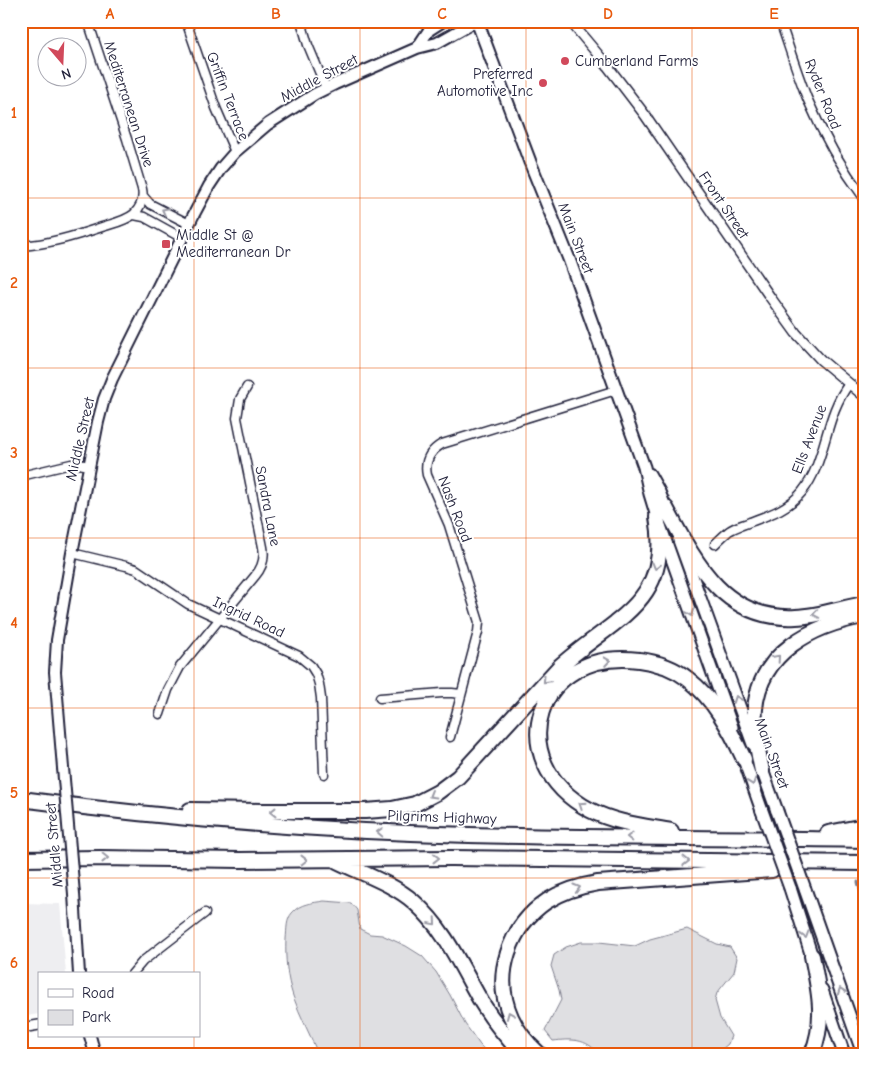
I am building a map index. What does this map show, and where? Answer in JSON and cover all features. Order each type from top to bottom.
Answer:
[{"type":"highway","points":[[662,513],[706,576],[727,596],[745,607],[760,613],[790,617],[813,615],[864,604]]},
{"type":"highway","points":[[88,808],[264,812],[364,811],[400,808],[431,797],[452,783],[465,770],[572,654],[626,614],[640,600],[648,588],[658,564],[662,513]]},
{"type":"highway","points":[[762,771],[755,731],[755,709],[760,688],[771,666],[784,651],[806,636],[836,623],[864,616]]},
{"type":"highway","points":[[731,838],[694,834],[625,822],[599,814],[583,806],[565,791],[546,766],[539,746],[540,716],[545,702],[553,689],[570,675],[584,667],[598,662],[631,659],[655,663],[680,673],[703,693],[726,723],[744,758]]},
{"type":"highway","name":"Pilgrims Highway","points":[[21,799],[88,808],[234,822],[365,831],[495,836],[864,840]]},
{"type":"highway","points":[[802,839],[864,826]]},
{"type":"highway","points":[[21,859],[240,860],[416,858],[864,864]]},
{"type":"highway","points":[[334,859],[394,888],[414,902],[426,914],[446,939],[492,1018],[522,1054]]},
{"type":"highway","points":[[538,1054],[521,1035],[510,1016],[504,996],[504,974],[509,950],[518,931],[534,912],[547,902],[572,889],[598,883],[864,864]]},
{"type":"highway","points":[[812,956],[820,1014],[819,1033],[812,1054]]},
{"type":"main road","name":"Middle Street","points":[[417,48],[429,30],[443,21]]},
{"type":"main road","name":"Middle Street","points":[[79,972],[56,688],[56,658],[58,630],[89,466],[101,408],[112,380],[209,186],[235,152],[268,124],[326,88],[417,48],[437,43],[477,21]]},
{"type":"main road","name":"Main Street","points":[[477,21],[569,259],[644,466],[655,484],[662,513],[762,811],[790,888],[844,1054]]},
{"type":"main road","name":"Main Street","points":[[662,513],[694,581],[863,1054]]},
{"type":"main road","points":[[91,1038],[95,1054]]},
{"type":"street","name":"Mediterranean Drive","points":[[88,21],[127,139],[143,196]]},
{"type":"street","name":"Griffin Terrace","points":[[186,21],[216,108],[235,152]]},
{"type":"street","points":[[301,21],[308,45],[326,88]]},
{"type":"street","name":"Front Street","points":[[570,21],[645,115],[788,323],[812,352],[864,396]]},
{"type":"street","name":"Ryder Road","points":[[780,21],[807,97],[818,121],[831,148],[864,198]]},
{"type":"street","points":[[134,215],[140,206],[143,196]]},
{"type":"street","points":[[143,196],[150,204],[189,224]]},
{"type":"street","points":[[21,246],[71,237],[134,215],[144,217],[182,238]]},
{"type":"street","name":"Ells Avenue","points":[[715,544],[735,528],[769,516],[784,508],[801,492],[813,475],[838,401],[849,384]]},
{"type":"street","name":"Sandra Lane","points":[[160,714],[168,690],[185,660],[259,571],[263,562],[263,547],[237,418],[240,399],[247,387]]},
{"type":"street","name":"Nash Road","points":[[450,737],[478,632],[478,622],[448,525],[427,475],[426,463],[430,454],[437,447],[447,442],[616,390]]},
{"type":"street","points":[[21,476],[71,464],[89,466]]},
{"type":"street","name":"Ingrid Road","points":[[72,553],[136,569],[188,604],[300,656],[311,666],[319,684],[324,774]]},
{"type":"street","points":[[380,698],[442,693],[461,694]]},
{"type":"street","points":[[134,972],[142,961],[206,913]]},
{"type":"street","points":[[21,1028],[38,1024]]},
{"type":"shaded area","points":[[21,903],[60,904],[66,972],[38,972],[38,1014],[21,1017]]},
{"type":"green space","points":[[324,901],[351,903],[357,910],[360,929],[370,934],[382,935],[422,956],[436,972],[465,1024],[488,1054],[318,1054],[291,989],[287,968],[286,939],[287,925],[295,910],[307,904]]},
{"type":"green space","points":[[687,929],[717,944],[730,947],[737,958],[734,972],[717,993],[715,1000],[720,1018],[731,1036],[728,1044],[716,1054],[599,1054],[583,1042],[572,1040],[553,1041],[545,1031],[561,1000],[551,966],[554,955],[566,947],[581,942],[635,946],[650,939]]},
{"type":"waterway","points":[[860,813],[864,763]]},
{"type":"waterway","points":[[858,882],[864,905]]},
{"type":"place","name":"Cumberland Farms","points":[[565,61]]},
{"type":"place","name":"Preferred Automotive Inc","points":[[543,83]]},
{"type":"place","name":"Middle St @ Mediterranean Dr","points":[[166,244]]}]
